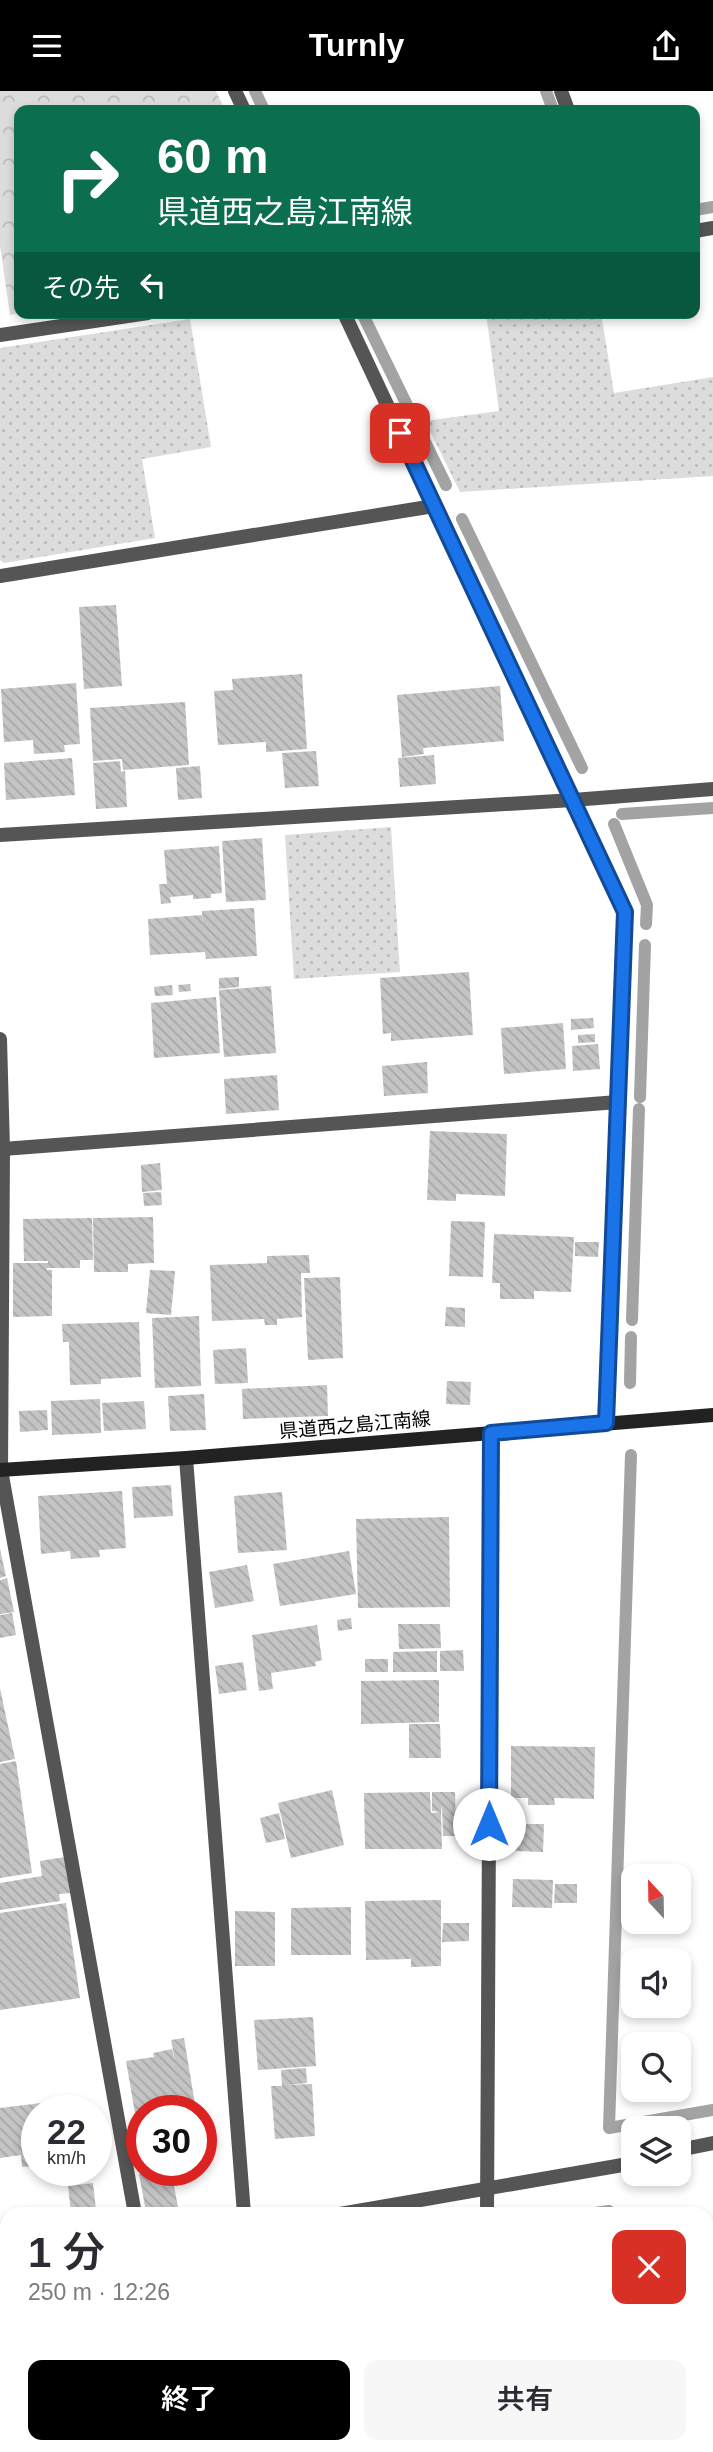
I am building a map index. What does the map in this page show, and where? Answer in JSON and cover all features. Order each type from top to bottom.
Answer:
[{"type":"main road","name":"県道西之島江南線","points":[[1,1470],[186,1458],[713,1415]]},
{"type":"street","points":[[0,335],[108,319]]},
{"type":"street","points":[[347,319],[625,912],[606,1423]]},
{"type":"street","points":[[0,576],[434,506]]},
{"type":"street","points":[[0,835],[713,789]]},
{"type":"street","points":[[0,1042],[3,1149],[1,1470],[134,2207]]},
{"type":"street","points":[[3,1149],[618,1102]]},
{"type":"street","points":[[488,2207],[491,1433]]},
{"type":"street","points":[[186,1458],[243,2207]]},
{"type":"street","points":[[691,2148],[713,2143]]},
{"type":"street","points":[[380,2207],[621,2165]]},
{"type":"green space","points":[[0,91],[216,91],[223,105],[14,105],[14,314],[10,315],[0,246]]},
{"type":"green space","points":[[190,319],[211,447],[142,459],[155,538],[4,563],[0,560],[0,348]]},
{"type":"green space","points":[[487,319],[602,319],[614,393],[713,377],[713,476],[460,492],[425,421],[499,411]]},
{"type":"green space","points":[[391,827],[400,972],[294,979],[285,835]]},
{"type":"building","points":[[116,605],[122,686],[84,689],[79,607]]},
{"type":"building","points":[[302,674],[307,749],[266,752],[266,742],[218,745],[214,691],[233,690],[232,679]]},
{"type":"building","points":[[76,683],[80,744],[64,745],[65,752],[34,754],[33,740],[4,742],[1,689]]},
{"type":"building","points":[[500,686],[504,741],[423,748],[424,754],[402,757],[397,695]]},
{"type":"building","points":[[185,702],[189,765],[123,770],[122,759],[93,761],[90,708]]},
{"type":"building","points":[[316,751],[319,786],[285,788],[282,753]]},
{"type":"building","points":[[434,755],[436,784],[400,787],[398,758]]},
{"type":"building","points":[[72,758],[75,795],[6,800],[4,763]]},
{"type":"building","points":[[120,761],[121,772],[125,771],[127,807],[96,809],[93,763]]},
{"type":"building","points":[[200,766],[202,798],[178,800],[176,768]]},
{"type":"building","points":[[262,838],[266,900],[226,902],[222,841]]},
{"type":"building","points":[[219,846],[222,893],[211,894],[211,898],[193,899],[193,895],[170,897],[171,903],[161,904],[159,884],[167,884],[164,850]]},
{"type":"building","points":[[254,908],[257,956],[206,959],[205,952],[150,955],[148,919],[202,915],[203,923],[202,911]]},
{"type":"building","points":[[469,972],[473,1035],[391,1041],[391,1033],[383,1034],[380,978]]},
{"type":"building","points":[[239,977],[239,987],[219,989],[219,978]]},
{"type":"building","points":[[190,984],[191,991],[179,992],[178,985]]},
{"type":"building","points":[[172,985],[173,995],[155,996],[154,987]]},
{"type":"building","points":[[271,986],[276,1053],[224,1057],[219,990]]},
{"type":"building","points":[[216,997],[220,1053],[154,1058],[151,1003]]},
{"type":"building","points":[[593,1018],[594,1028],[571,1030],[571,1019]]},
{"type":"building","points":[[563,1023],[566,1069],[504,1074],[501,1028]]},
{"type":"building","points":[[595,1034],[595,1042],[578,1043],[578,1035]]},
{"type":"building","points":[[598,1044],[600,1069],[573,1071],[572,1046]]},
{"type":"building","points":[[427,1062],[428,1093],[384,1096],[382,1066]]},
{"type":"building","points":[[277,1075],[279,1110],[226,1114],[224,1079]]},
{"type":"building","points":[[430,1131],[507,1134],[505,1196],[456,1194],[456,1201],[427,1200]]},
{"type":"building","points":[[160,1163],[162,1190],[142,1192],[141,1165]]},
{"type":"building","points":[[161,1192],[162,1205],[144,1206],[143,1193]]},
{"type":"building","points":[[153,1217],[154,1263],[128,1264],[128,1272],[94,1272],[93,1218]]},
{"type":"building","points":[[92,1218],[93,1260],[80,1260],[80,1268],[47,1268],[52,1270],[52,1316],[13,1317],[13,1263],[48,1263],[24,1261],[23,1219]]},
{"type":"building","points":[[451,1221],[485,1222],[483,1277],[449,1276]]},
{"type":"building","points":[[494,1234],[574,1237],[571,1292],[534,1291],[534,1299],[500,1299],[500,1283],[492,1283]]},
{"type":"building","points":[[575,1242],[599,1242],[598,1257],[575,1256]]},
{"type":"building","points":[[309,1255],[310,1273],[301,1273],[302,1317],[277,1319],[277,1325],[265,1325],[264,1319],[212,1321],[210,1265],[267,1263],[267,1256]]},
{"type":"building","points":[[150,1270],[175,1271],[171,1315],[146,1313]]},
{"type":"building","points":[[340,1277],[343,1358],[308,1360],[304,1278]]},
{"type":"building","points":[[446,1307],[465,1308],[465,1327],[445,1326]]},
{"type":"building","points":[[199,1316],[201,1386],[155,1388],[152,1318]]},
{"type":"building","points":[[139,1322],[141,1377],[101,1379],[101,1384],[70,1385],[69,1342],[63,1342],[62,1324]]},
{"type":"building","points":[[246,1348],[248,1383],[215,1384],[213,1350]]},
{"type":"building","points":[[447,1381],[471,1382],[470,1405],[446,1404]]},
{"type":"building","points":[[327,1385],[328,1416],[243,1419],[242,1389]]},
{"type":"building","points":[[204,1394],[206,1430],[170,1431],[168,1396]]},
{"type":"building","points":[[100,1399],[101,1433],[52,1435],[51,1401]]},
{"type":"building","points":[[144,1401],[146,1429],[104,1431],[102,1403]]},
{"type":"building","points":[[47,1410],[48,1430],[20,1432],[19,1411]]},
{"type":"building","points":[[171,1485],[173,1516],[134,1518],[132,1487]]},
{"type":"building","points":[[122,1491],[126,1548],[99,1550],[100,1557],[71,1559],[70,1551],[41,1554],[38,1496]]},
{"type":"building","points":[[282,1492],[287,1550],[238,1553],[234,1496]]},
{"type":"building","points":[[449,1517],[450,1607],[358,1608],[356,1519]]},
{"type":"building","points":[[0,1549],[6,1576],[0,1578]]},
{"type":"building","points":[[349,1551],[356,1594],[280,1606],[273,1564]]},
{"type":"building","points":[[247,1565],[254,1601],[215,1608],[209,1572]]},
{"type":"building","points":[[7,1578],[14,1612],[0,1614],[0,1580]]},
{"type":"building","points":[[12,1613],[16,1635],[0,1638],[0,1615]]},
{"type":"building","points":[[351,1618],[352,1629],[338,1631],[337,1620]]},
{"type":"building","points":[[398,1624],[440,1624],[441,1648],[399,1649]]},
{"type":"building","points":[[317,1625],[322,1660],[315,1662],[316,1666],[271,1673],[273,1689],[259,1691],[252,1635]]},
{"type":"building","points":[[463,1650],[464,1671],[440,1671],[440,1651]]},
{"type":"building","points":[[437,1651],[437,1672],[393,1672],[393,1652]]},
{"type":"building","points":[[365,1659],[388,1659],[388,1672],[365,1672]]},
{"type":"building","points":[[243,1662],[247,1690],[219,1694],[215,1666]]},
{"type":"building","points":[[439,1680],[439,1722],[361,1724],[361,1681]]},
{"type":"building","points":[[0,1688],[15,1759],[0,1762]]},
{"type":"building","points":[[409,1724],[440,1724],[441,1758],[409,1758]]},
{"type":"building","points":[[511,1746],[595,1747],[594,1799],[554,1798],[555,1805],[528,1805],[528,1798],[511,1798]]},
{"type":"building","points":[[16,1761],[32,1873],[0,1878],[0,1764]]},
{"type":"building","points":[[332,1790],[344,1845],[291,1858],[278,1803]]},
{"type":"building","points":[[430,1792],[431,1813],[441,1812],[442,1849],[365,1849],[364,1793]]},
{"type":"building","points":[[432,1792],[455,1792],[456,1836],[443,1836],[442,1806],[441,1812],[432,1811]]},
{"type":"building","points":[[279,1813],[285,1839],[266,1843],[260,1818]]},
{"type":"building","points":[[516,1824],[544,1824],[543,1852],[515,1851]]},
{"type":"building","points":[[65,1857],[70,1893],[59,1894],[60,1901],[0,1910],[0,1883],[42,1876],[40,1861]]},
{"type":"building","points":[[513,1879],[553,1880],[552,1908],[512,1907]]},
{"type":"building","points":[[555,1884],[577,1884],[577,1903],[554,1903]]},
{"type":"building","points":[[441,1900],[441,1966],[411,1967],[411,1959],[366,1960],[365,1901]]},
{"type":"building","points":[[66,1903],[80,1998],[0,2010],[0,1913]]},
{"type":"building","points":[[351,1907],[351,1955],[291,1955],[291,1908]]},
{"type":"building","points":[[235,1911],[275,1912],[275,1966],[235,1966]]},
{"type":"building","points":[[443,1923],[469,1923],[469,1941],[442,1942]]},
{"type":"building","points":[[313,2017],[316,2066],[258,2070],[254,2020]]},
{"type":"building","points":[[184,2038],[194,2095],[132,2095],[126,2061],[154,2057],[153,2053],[172,2049],[175,2060],[171,2040]]},
{"type":"building","points":[[306,2068],[307,2083],[287,2085],[312,2084],[315,2136],[275,2139],[271,2086],[282,2086],[281,2070]]},
{"type":"building","points":[[21,2105],[21,2155],[0,2158],[0,2108]]},
{"type":"building","points":[[68,2186],[93,2186],[96,2207],[70,2207]]},
{"type":"building","points":[[141,2186],[174,2186],[178,2207],[145,2207]]},
{"type":"waterway","points":[[255,91],[262,105]]},
{"type":"waterway","points":[[546,91],[551,105]]},
{"type":"waterway","points":[[700,209],[713,207]]},
{"type":"waterway","points":[[365,319],[446,485]]},
{"type":"waterway","points":[[462,519],[582,768]]},
{"type":"waterway","points":[[622,814],[713,808]]},
{"type":"waterway","points":[[614,824],[647,905],[646,924]]},
{"type":"waterway","points":[[640,1097],[645,945]]},
{"type":"waterway","points":[[632,1320],[639,1109]]},
{"type":"waterway","points":[[630,1383],[631,1337]]},
{"type":"waterway","points":[[631,1455],[609,2128],[713,2110]]},
{"type":"route","points":[[400,433],[625,912],[606,1423],[491,1433],[489,1824]]}]
